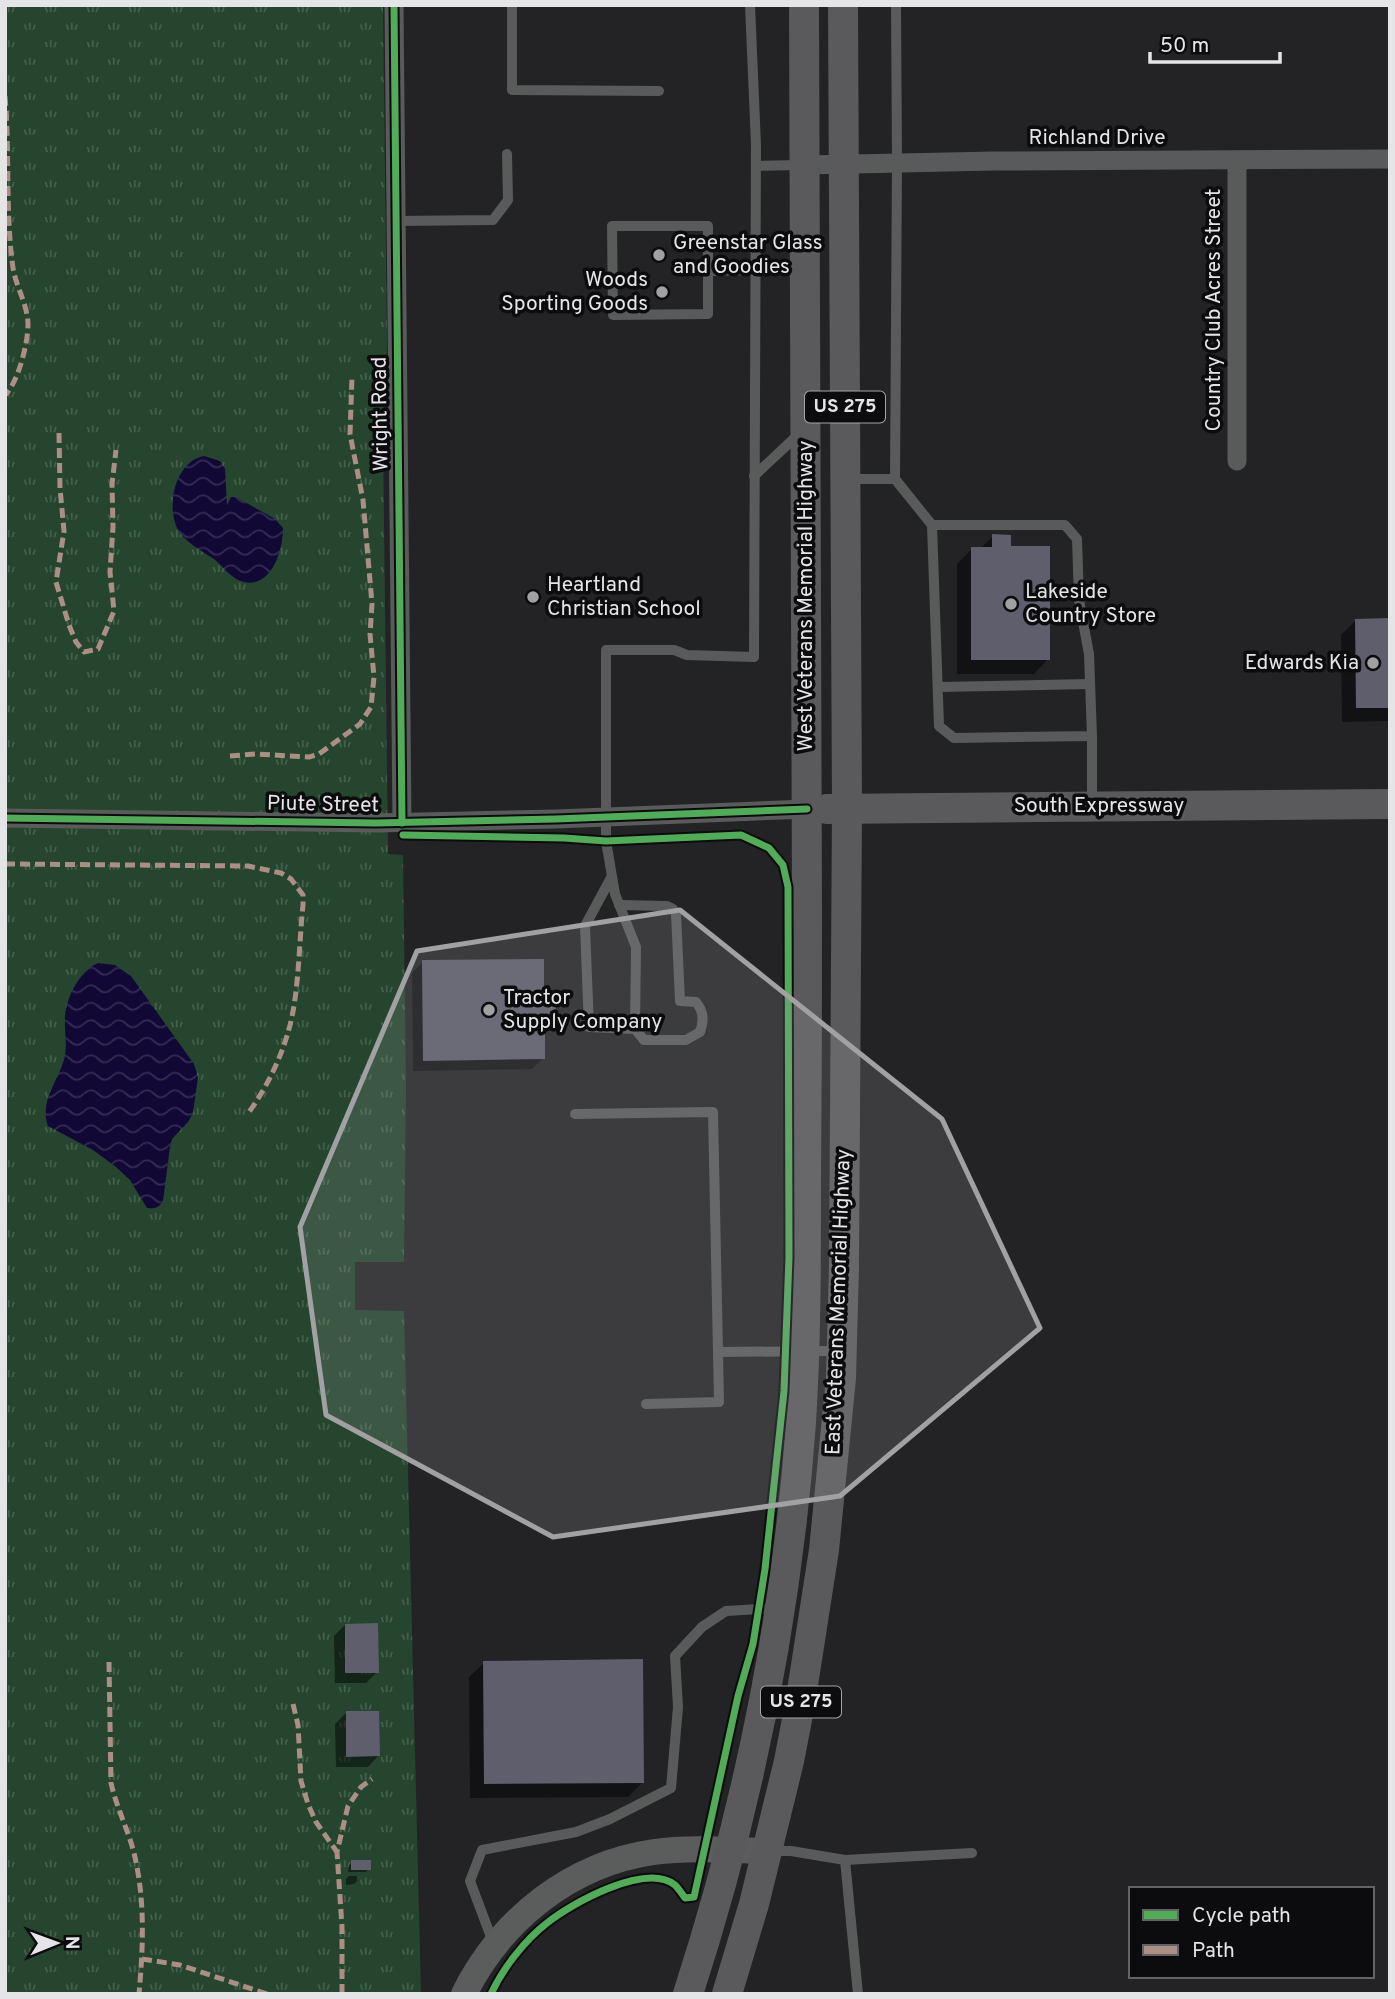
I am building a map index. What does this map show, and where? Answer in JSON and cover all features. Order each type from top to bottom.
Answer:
[{"type":"main road","name":"West Veterans Memorial Highway","points":[[804,5],[807,809]]},
{"type":"main road","name":"West Veterans Memorial Highway","points":[[843,5],[847,808]]},
{"type":"main road","name":"South Expressway","points":[[807,809],[1390,804]]},
{"type":"main road","name":"East Veterans Memorial Highway","points":[[727,1994],[754,1904],[789,1761],[812,1633],[834,1464],[844,1266],[847,808]]},
{"type":"main road","name":"East Veterans Memorial Highway","points":[[688,1994],[706,1938],[753,1756],[780,1608],[801,1422],[806,1246],[807,809]]},
{"type":"street","name":"Wright Road","points":[[394,5],[402,822]]},
{"type":"street","name":"Country Club Acres Street","points":[[1237,159],[1237,461]]},
{"type":"street","name":"Richland Drive","points":[[805,165],[1390,159]]},
{"type":"street","name":"Piute Street","points":[[5,818],[402,822],[807,809]]},
{"type":"street","points":[[464,1994],[480,1964],[522,1914],[548,1894],[601,1867],[650,1853],[696,1849],[766,1851]]},
{"type":"lane","points":[[512,5],[512,90],[659,91]]},
{"type":"lane","points":[[619,905],[667,906],[673,909],[676,914],[680,1001],[696,1002],[703,1011],[700,1032],[685,1040],[644,1040],[635,1029],[636,947],[619,905],[606,841],[606,650],[674,650],[687,655],[754,657],[756,166],[750,5]]},
{"type":"lane","points":[[896,5],[895,479],[932,525],[939,726],[954,738],[1092,736]]},
{"type":"lane","points":[[396,221],[493,220],[508,200],[507,154]]},
{"type":"lane","points":[[756,166],[805,165]]},
{"type":"lane","points":[[612,226],[708,226],[708,271],[708,314],[613,315],[612,226]]},
{"type":"lane","points":[[708,271],[755,270]]},
{"type":"lane","points":[[754,476],[805,428]]},
{"type":"lane","points":[[846,479],[895,479]]},
{"type":"lane","points":[[932,525],[1065,525],[1077,539],[1079,600],[1089,654],[1092,806]]},
{"type":"lane","points":[[938,687],[1090,684]]},
{"type":"lane","points":[[612,876],[585,926],[589,1027],[635,1029]]},
{"type":"lane","points":[[575,1114],[713,1112],[719,1402],[646,1404]]},
{"type":"lane","points":[[718,1352],[841,1352]]},
{"type":"lane","points":[[494,1945],[470,1881],[482,1850],[576,1832],[610,1819],[671,1788],[678,1707],[676,1656],[702,1627],[726,1611],[780,1608]]},
{"type":"lane","points":[[766,1851],[792,1851],[845,1860],[972,1853]]},
{"type":"lane","points":[[845,1860],[858,1994]]},
{"type":"highlighted area","points":[[680,910],[942,1119],[1040,1328],[840,1496],[553,1537],[326,1415],[300,1227],[417,951]]},
{"type":"green space","points":[[5,5],[383,5],[387,344],[383,442],[388,854],[403,855],[406,1086],[404,1262],[355,1262],[355,1310],[404,1311],[421,1994],[5,1994]]},
{"type":"water","points":[[204,456],[220,461],[225,469],[227,505],[231,497],[236,497],[275,519],[283,528],[281,547],[274,566],[262,579],[244,582],[235,578],[189,542],[177,528],[173,507],[176,485],[186,466]]},
{"type":"water","points":[[98,963],[115,965],[131,976],[194,1064],[198,1077],[193,1113],[172,1139],[163,1201],[154,1208],[147,1208],[130,1180],[116,1167],[93,1150],[48,1126],[47,1101],[65,1054],[65,1016],[68,1001],[80,978]]},
{"type":"building","name":"Lakeside Country Store","points":[[992,534],[1011,535],[1011,546],[1050,546],[1050,660],[971,660],[971,547],[992,547]]},
{"type":"building","name":"Edwards Kia","points":[[1390,618],[1390,708],[1356,708],[1355,619]]},
{"type":"building","name":"Tractor Supply Company","points":[[544,959],[544,994],[556,993],[556,1026],[545,1026],[545,1059],[423,1061],[422,960]]},
{"type":"building","points":[[378,1623],[379,1673],[345,1673],[345,1624]]},
{"type":"building","points":[[643,1659],[644,1783],[484,1784],[483,1661]]},
{"type":"building","points":[[346,1711],[379,1711],[380,1756],[346,1757]]},
{"type":"building","points":[[351,1860],[371,1860],[371,1870],[351,1870]]},
{"type":"marked path","points":[[5,96],[11,247],[28,325],[21,362],[14,382],[5,395]]},
{"type":"marked path","points":[[230,756],[256,754],[309,757],[319,754],[360,724],[371,707],[374,677],[370,634],[372,604],[363,500],[350,434],[352,377]]},
{"type":"marked path","points":[[59,433],[64,531],[56,582],[69,625],[76,642],[84,652],[98,649],[114,611],[110,572],[112,484],[116,450]]},
{"type":"marked path","points":[[5,864],[248,866],[281,873],[291,879],[303,895],[295,1000],[278,1061],[249,1112]]},
{"type":"marked path","points":[[109,1662],[111,1783],[134,1852],[141,1895],[139,1994]]},
{"type":"marked path","points":[[293,1704],[298,1725],[301,1781],[316,1822],[337,1852]]},
{"type":"marked path","points":[[342,1994],[342,1927],[337,1852],[348,1806],[361,1787],[372,1779]]},
{"type":"marked path","points":[[142,1959],[180,1965],[267,1994]]},
{"type":"cycle path","points":[[394,5],[402,823]]},
{"type":"cycle path","points":[[5,818],[376,823],[807,809]]},
{"type":"cycle path","points":[[403,835],[606,841],[741,835],[769,848],[783,865],[788,887],[789,1257],[784,1391],[765,1569],[753,1644],[738,1696],[694,1897],[685,1898],[675,1885],[662,1879],[646,1878],[591,1896],[558,1915],[531,1938],[508,1965],[491,1994]]},
{"type":"place","name":"Greenstar Glass and Goodies","points":[[659,255]]},
{"type":"place","name":"Woods Sporting Goods","points":[[662,292]]},
{"type":"place","name":"Heartland Christian School","points":[[533,597]]},
{"type":"place","name":"Lakeside Country Store","points":[[1011,604]]},
{"type":"place","name":"Edwards Kia","points":[[1373,663]]},
{"type":"place","name":"Tractor Supply Company","points":[[489,1010]]}]
